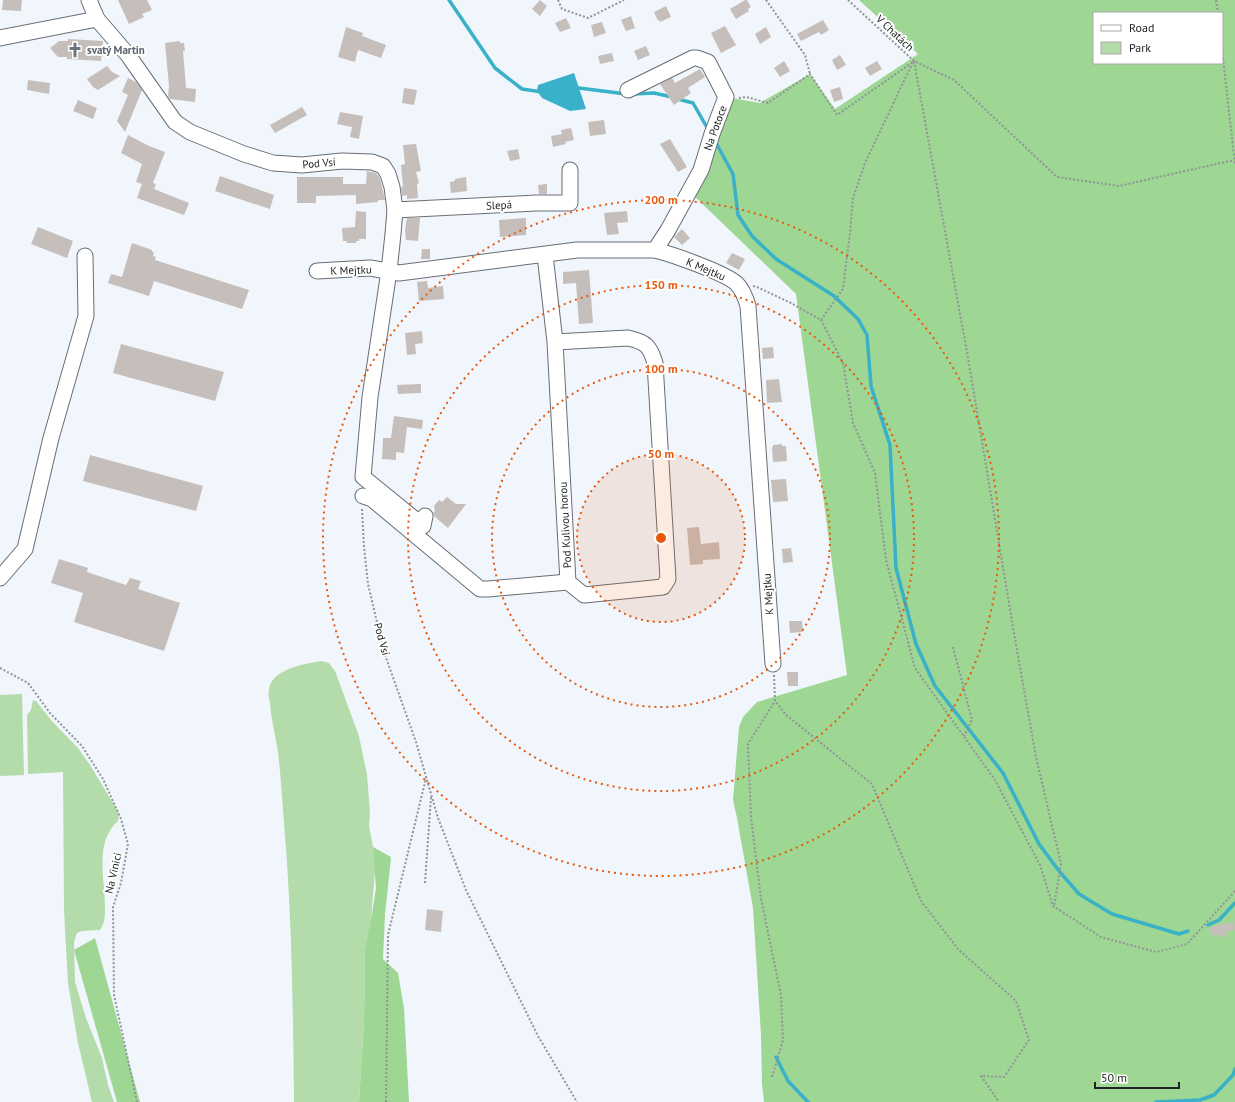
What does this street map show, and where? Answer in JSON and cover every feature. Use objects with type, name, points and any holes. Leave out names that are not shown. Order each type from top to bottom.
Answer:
[{"type":"street","points":[[0,38],[98,19],[90,0]]},
{"type":"street","name":"Pod Vsí","points":[[98,19],[128,55],[175,122],[190,132],[244,154],[273,163],[302,165],[342,161],[372,162],[383,166],[388,174],[392,187],[395,210],[389,271],[370,397],[363,478],[423,526],[425,516]]},
{"type":"street","name":"Na Potoce","points":[[628,90],[693,58],[698,58],[708,62],[725,94],[726,101],[712,134],[701,170],[668,230],[655,250]]},
{"type":"street","name":"Slepá","points":[[395,210],[536,203],[570,203],[570,170]]},
{"type":"street","name":"K Mejtku","points":[[317,271],[370,268],[399,273],[577,250],[655,250],[667,253],[728,277],[737,284],[744,293],[748,306],[773,664]]},
{"type":"street","name":"Pod Kulivou horou","points":[[544,255],[555,342],[568,582],[584,594],[663,587],[668,580],[654,363],[652,355],[647,345],[640,340],[628,338],[555,342]]},
{"type":"street","points":[[0,578],[25,548],[51,438],[86,316],[85,256]]},
{"type":"street","points":[[363,496],[372,499],[480,589],[488,590],[568,582]]},
{"type":"path","points":[[558,0],[562,9],[588,18],[624,0]]},
{"type":"path","points":[[766,0],[805,55],[810,74],[837,115],[914,61]]},
{"type":"path","name":"V Chatách","points":[[848,0],[914,61],[954,80],[1057,177],[1119,186],[1234,160]]},
{"type":"path","points":[[1216,0],[1218,12]]},
{"type":"path","points":[[1223,59],[1235,164]]},
{"type":"path","points":[[820,320],[843,289],[853,198],[865,163],[914,61]]},
{"type":"path","points":[[914,61],[967,352],[1035,750],[1061,864],[1054,906]]},
{"type":"path","points":[[726,101],[746,97],[768,103],[810,74]]},
{"type":"path","points":[[737,284],[757,287],[791,303],[820,320],[843,363],[853,423],[875,473],[886,560],[915,668],[998,786],[1040,865],[1054,906],[1101,937],[1156,952],[1187,944],[1235,891]]},
{"type":"path","name":"Pod Vsí","points":[[363,496],[362,512],[364,547],[372,598],[384,652],[416,742],[438,818],[466,890],[538,1036],[577,1102]]},
{"type":"path","points":[[953,647],[972,720],[964,736]]},
{"type":"path","points":[[772,1077],[783,1040],[781,995],[761,899],[751,817],[748,744],[775,702],[773,664]]},
{"type":"path","name":"Na Vinici","points":[[0,668],[28,683],[50,713],[82,746],[103,779],[121,819],[128,844],[121,883],[113,907],[114,995],[137,1102]]},
{"type":"path","points":[[775,702],[786,715],[872,784],[921,901],[958,949],[1016,1001],[1029,1040],[1004,1077],[981,1076],[999,1102]]},
{"type":"path","points":[[386,1102],[388,935],[426,777]]},
{"type":"path","points":[[425,883],[431,796]]},
{"type":"green space","points":[[859,0],[1235,0],[1235,1102],[764,1102],[753,908],[733,800],[739,727],[743,717],[757,702],[847,675],[796,294],[691,193],[726,97],[760,103],[810,74],[835,109],[918,54]]},
{"type":"green space","points":[[321,661],[329,663],[335,671],[359,736],[367,775],[370,813],[369,826],[375,871],[371,920],[365,948],[364,1023],[359,1102],[294,1102],[292,962],[287,858],[279,762],[271,715],[269,690],[271,683],[282,672],[298,666]]},
{"type":"green space","points":[[22,694],[24,775],[0,776],[0,695]]},
{"type":"green space","points":[[33,700],[36,701],[51,720],[78,748],[119,813],[118,821],[106,839],[103,850],[102,861],[105,910],[103,925],[100,930],[82,931],[77,933],[74,942],[75,982],[86,1018],[102,1058],[108,1085],[114,1102],[92,1102],[78,1043],[68,983],[64,910],[63,772],[28,774],[27,715],[31,710]]},
{"type":"green space","points":[[373,847],[391,857],[385,915],[383,959],[398,973],[404,1008],[409,1102],[359,1102],[364,1023],[365,948],[376,888]]},
{"type":"green space","points":[[95,938],[140,1102],[117,1102],[74,950]]},
{"type":"water","points":[[574,73],[586,109],[570,111],[542,98],[537,91],[538,85]]},
{"type":"building","points":[[3,0],[22,0],[21,11],[2,10]]},
{"type":"building","points":[[118,0],[147,0],[152,10],[142,14],[144,17],[129,24]]},
{"type":"building","points":[[540,0],[547,6],[540,16],[532,9]]},
{"type":"building","points":[[747,0],[751,7],[748,9],[749,11],[736,19],[730,9]]},
{"type":"building","points":[[666,6],[671,17],[660,22],[659,20],[658,21],[654,12]]},
{"type":"building","points":[[631,16],[635,28],[626,31],[621,20]]},
{"type":"building","points":[[566,18],[571,28],[560,32],[555,23]]},
{"type":"building","points":[[823,20],[829,30],[821,35],[819,32],[801,41],[797,34]]},
{"type":"building","points":[[602,22],[606,33],[594,37],[591,25]]},
{"type":"building","points":[[725,26],[736,45],[721,53],[711,33]]},
{"type":"building","points":[[346,27],[363,33],[362,36],[386,45],[381,58],[358,50],[355,62],[338,57]]},
{"type":"building","points":[[766,27],[771,37],[760,44],[755,34]]},
{"type":"building","name":"svatý Martin","points":[[68,39],[103,41],[101,61],[58,57],[50,48],[59,41],[68,41]]},
{"type":"building","points":[[180,41],[180,43],[184,43],[185,51],[183,51],[186,88],[196,89],[195,102],[170,99],[168,96],[169,86],[165,43]]},
{"type":"building","points":[[646,46],[650,55],[638,60],[634,51]]},
{"type":"building","points":[[612,53],[614,61],[600,64],[598,56]]},
{"type":"building","points":[[840,55],[846,65],[837,70],[832,60]]},
{"type":"building","points":[[784,61],[790,71],[780,77],[774,68]]},
{"type":"building","points":[[877,61],[882,69],[870,76],[865,68]]},
{"type":"building","points":[[107,66],[112,72],[120,76],[98,90],[93,87],[87,79]]},
{"type":"building","points":[[700,69],[705,77],[688,88],[691,93],[674,105],[660,84],[672,78],[675,83]]},
{"type":"building","points":[[128,78],[136,82],[142,90],[125,132],[117,121],[128,95],[122,92]]},
{"type":"building","points":[[28,80],[50,83],[49,94],[27,90]]},
{"type":"building","points":[[840,87],[843,99],[834,102],[830,90]]},
{"type":"building","points":[[404,88],[417,90],[414,105],[402,103]]},
{"type":"building","points":[[78,100],[97,108],[93,119],[73,111]]},
{"type":"building","points":[[302,107],[307,115],[275,133],[270,125]]},
{"type":"building","points":[[340,112],[363,116],[359,139],[350,137],[352,127],[337,124]]},
{"type":"building","points":[[604,120],[606,134],[590,136],[588,122]]},
{"type":"building","points":[[571,128],[574,140],[565,142],[566,144],[553,147],[551,136],[562,134],[561,130]]},
{"type":"building","points":[[128,135],[149,146],[165,152],[153,183],[156,184],[154,189],[189,203],[184,215],[137,198],[142,184],[136,182],[142,164],[121,153]]},
{"type":"building","points":[[670,139],[687,167],[678,172],[660,144]]},
{"type":"building","points":[[416,144],[421,171],[416,172],[419,183],[417,184],[418,198],[407,199],[407,195],[402,196],[401,187],[403,187],[401,165],[405,164],[403,145]]},
{"type":"building","points":[[518,149],[520,159],[510,161],[507,151]]},
{"type":"building","points":[[367,171],[376,173],[380,178],[385,200],[356,204],[356,195],[316,196],[316,203],[297,203],[297,177],[343,177],[343,184],[366,184]]},
{"type":"building","points":[[220,176],[274,195],[270,209],[215,191]]},
{"type":"building","points":[[466,177],[467,191],[451,193],[450,182],[455,181],[455,179]]},
{"type":"building","points":[[547,184],[547,194],[539,194],[538,185]]},
{"type":"building","points":[[356,211],[366,212],[366,239],[359,239],[356,243],[347,243],[346,241],[343,241],[342,228],[355,227]]},
{"type":"building","points":[[627,211],[628,222],[617,223],[619,234],[607,235],[604,213]]},
{"type":"building","points":[[407,218],[420,218],[418,241],[406,240],[405,230]]},
{"type":"building","points":[[526,218],[526,235],[500,237],[499,220]]},
{"type":"building","points":[[38,227],[73,241],[67,258],[31,244]]},
{"type":"building","points":[[682,229],[690,238],[682,245],[674,237]]},
{"type":"building","points":[[132,243],[152,250],[152,252],[154,252],[153,256],[156,257],[155,260],[249,290],[242,309],[154,281],[149,296],[108,283],[111,274],[122,277]]},
{"type":"building","points":[[422,249],[430,249],[430,259],[421,259]]},
{"type":"building","points":[[732,253],[745,259],[739,270],[726,263]]},
{"type":"building","points":[[589,270],[593,323],[579,324],[576,283],[563,284],[563,272]]},
{"type":"building","points":[[427,281],[428,288],[443,286],[444,299],[419,301],[417,282]]},
{"type":"building","points":[[422,331],[423,343],[415,344],[416,354],[407,355],[405,333]]},
{"type":"building","points":[[121,344],[224,372],[215,401],[113,373]]},
{"type":"building","points":[[773,347],[774,358],[763,359],[762,348]]},
{"type":"building","points":[[779,379],[782,402],[767,403],[766,380]]},
{"type":"building","points":[[421,384],[421,393],[398,394],[397,385]]},
{"type":"building","points":[[394,416],[423,420],[422,429],[407,427],[404,453],[396,452],[396,460],[382,459],[383,438],[391,438]]},
{"type":"building","points":[[782,444],[782,446],[786,446],[787,461],[773,462],[773,445]]},
{"type":"building","points":[[90,455],[203,486],[196,511],[83,481]]},
{"type":"building","points":[[786,479],[788,501],[773,502],[771,480]]},
{"type":"building","points":[[447,497],[456,504],[466,504],[448,528],[434,516],[433,513],[435,511],[434,506],[439,500],[442,502]]},
{"type":"building","points":[[699,527],[701,544],[719,542],[720,559],[703,560],[703,564],[690,565],[687,528]]},
{"type":"building","points":[[791,548],[793,562],[783,563],[782,549]]},
{"type":"building","points":[[59,559],[88,568],[87,572],[126,585],[130,578],[141,581],[138,589],[180,603],[164,651],[74,622],[83,593],[51,583]]},
{"type":"building","points":[[789,621],[802,621],[803,632],[790,633]]},
{"type":"building","points":[[787,672],[798,672],[798,686],[788,686]]},
{"type":"building","points":[[427,909],[443,911],[441,932],[425,930]]},
{"type":"building","points":[[1234,922],[1235,930],[1226,932],[1227,935],[1219,938],[1218,934],[1211,936],[1209,927]]},
{"type":"waterway","points":[[449,0],[495,68],[522,89],[542,92]]},
{"type":"waterway","points":[[575,89],[579,88],[626,94]]},
{"type":"waterway","points":[[633,94],[654,93],[672,97]]},
{"type":"waterway","points":[[678,99],[693,103],[709,131]]},
{"type":"waterway","points":[[715,141],[733,174],[738,215],[752,236],[776,259],[834,296],[858,319],[867,335],[871,386],[890,445],[896,568],[916,644],[935,686],[1003,773],[1039,844],[1059,871],[1079,894],[1112,914],[1179,934],[1188,931]]},
{"type":"waterway","points":[[1208,925],[1219,920],[1235,903]]},
{"type":"waterway","points":[[776,1057],[788,1081],[808,1102]]},
{"type":"waterway","points":[[1156,1102],[1200,1100],[1214,1095],[1233,1075],[1235,1069]]},
{"type":"place","name":"svatý Martin","points":[[75,50]]}]
